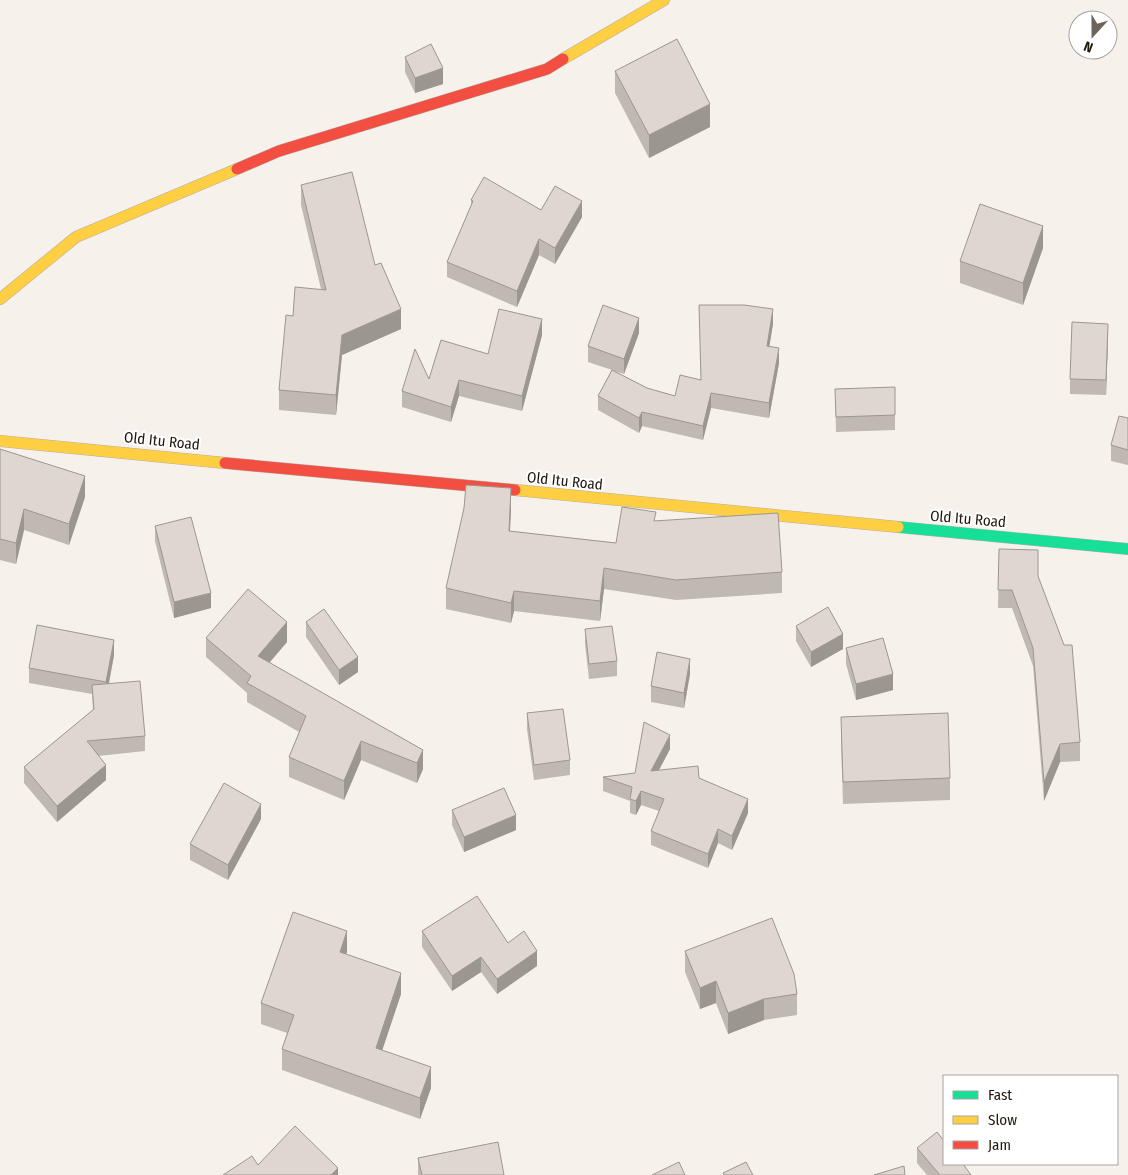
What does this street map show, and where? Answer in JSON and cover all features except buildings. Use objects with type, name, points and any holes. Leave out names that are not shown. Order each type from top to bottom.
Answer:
[{"type":"street","points":[[0,298],[76,237],[279,151],[547,69],[664,0]]},
{"type":"street","name":"Old Itu Road","points":[[0,441],[1128,549]]},
{"type":"traffic: fast","points":[[898,527],[1128,549]]},
{"type":"traffic: slow","points":[[563,59],[664,0]]},
{"type":"traffic: slow","points":[[0,299],[76,237],[237,169]]},
{"type":"traffic: slow","points":[[0,441],[225,463]]},
{"type":"traffic: slow","points":[[515,490],[898,527]]},
{"type":"traffic: jam","points":[[237,169],[279,151],[547,69],[563,59]]},
{"type":"traffic: jam","points":[[225,463],[515,490]]}]
